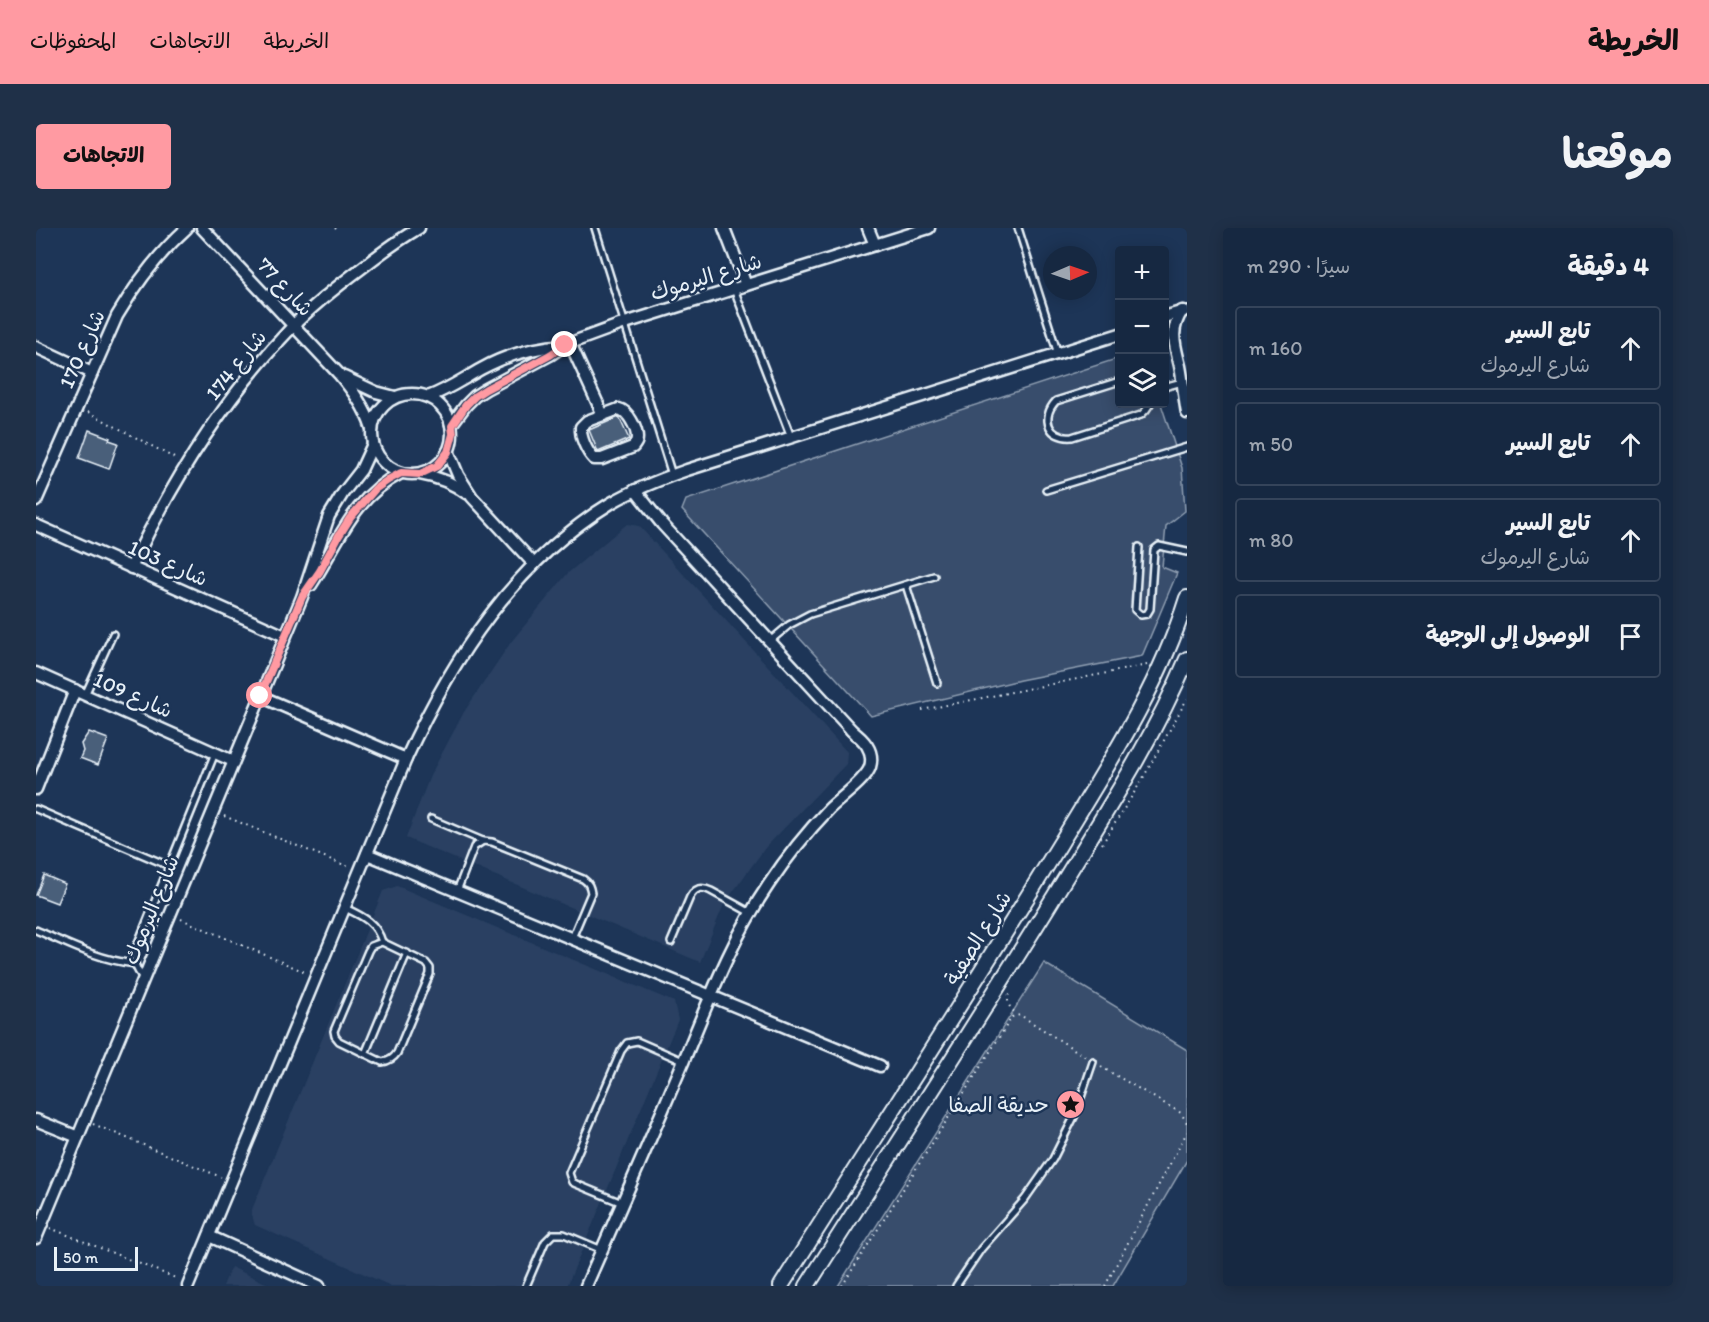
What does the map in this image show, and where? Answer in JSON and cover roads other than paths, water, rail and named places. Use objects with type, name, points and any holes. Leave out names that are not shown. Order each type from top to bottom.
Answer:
[{"type":"main road","name":"شارع الصفية","points":[[781,1286],[1029,895],[1117,751],[1142,705],[1186,607]]},
{"type":"main road","name":"شارع الصفية","points":[[807,1286],[996,990],[1118,793],[1158,723],[1187,659]]},
{"type":"street","name":"شارع 170","points":[[36,501],[117,316],[133,288],[153,262],[187,228]]},
{"type":"street","name":"شارع 77","points":[[202,228],[339,374],[359,399],[372,429]]},
{"type":"street","name":"شارع 174","points":[[131,568],[152,524],[186,464],[237,392],[294,325],[333,289],[420,228]]},
{"type":"street","points":[[724,228],[746,285]]},
{"type":"street","points":[[868,228],[875,245]]},
{"type":"street","name":"شارع اليرموك","points":[[452,426],[475,396],[568,344],[625,323],[928,228]]},
{"type":"street","points":[[1169,314],[1184,310]]},
{"type":"street","points":[[1174,346],[1174,327],[1184,310]]},
{"type":"street","points":[[189,1285],[406,759],[440,688],[461,655],[483,623],[534,564],[571,531],[612,502],[672,475],[1115,335]]},
{"type":"street","points":[[1169,342],[1184,363],[1182,382],[1187,413]]},
{"type":"street","points":[[568,344],[603,415]]},
{"type":"street","name":"شارع اليرموك","points":[[428,397],[518,352],[568,344]]},
{"type":"street","points":[[36,347],[92,373]]},
{"type":"street","name":"شارع 77","points":[[339,374],[376,392],[395,397]]},
{"type":"street","points":[[420,474],[437,466],[448,452],[453,434],[452,426],[443,408],[428,397],[405,394],[386,403],[379,410],[375,419],[372,429],[373,444],[380,459],[393,470],[401,473],[434,476],[448,481],[472,497]]},
{"type":"street","points":[[619,409],[627,412],[637,440],[633,447],[598,460],[591,457],[580,431],[583,423],[603,415],[619,409]]},
{"type":"street","name":"شارع اليرموك","points":[[36,1238],[302,597],[328,516],[361,470],[373,444]]},
{"type":"street","points":[[448,452],[458,476],[472,497],[534,564]]},
{"type":"street","name":"شارع اليرموك","points":[[302,597],[363,501],[375,489],[401,473]]},
{"type":"street","points":[[586,1286],[711,996],[751,913],[768,885],[800,842],[829,809],[867,774],[871,753],[865,741],[851,730],[662,524],[635,490]]},
{"type":"street","name":"شارع 103","points":[[36,525],[285,636]]},
{"type":"street","name":"شارع 109","points":[[36,673],[233,761]]},
{"type":"street","points":[[36,789],[80,693]]},
{"type":"street","points":[[260,696],[406,759]]},
{"type":"street","points":[[367,854],[880,1066]]},
{"type":"street","points":[[36,1120],[78,1137]]},
{"type":"street","points":[[209,1236],[319,1286]]},
{"type":"lane","points":[[595,228],[672,475]]},
{"type":"lane","points":[[1018,228],[1058,354]]},
{"type":"lane","points":[[734,289],[791,437]]},
{"type":"lane","points":[[1115,382],[1056,401],[1047,414],[1051,430],[1057,435],[1072,437],[1141,415],[1147,408]]},
{"type":"lane","points":[[1169,386],[1182,382]]},
{"type":"lane","points":[[1046,490],[1187,447]]},
{"type":"lane","points":[[1139,547],[1135,610],[1141,615],[1147,614],[1150,609],[1154,550],[1159,546],[1187,552]]},
{"type":"lane","points":[[770,641],[789,625],[810,614],[934,576]]},
{"type":"lane","points":[[906,585],[937,683]]},
{"type":"lane","points":[[80,693],[113,634]]},
{"type":"lane","points":[[144,979],[135,964],[136,948],[215,753]]},
{"type":"lane","points":[[36,809],[170,866]]},
{"type":"lane","points":[[431,819],[588,882],[591,893],[572,938]]},
{"type":"lane","points":[[457,891],[474,848],[483,841]]},
{"type":"lane","points":[[672,942],[690,897],[699,888],[705,888],[751,913]]},
{"type":"lane","points":[[345,908],[373,923],[382,942]]},
{"type":"lane","points":[[36,930],[99,957],[135,964]]},
{"type":"lane","points":[[382,942],[408,953],[426,963],[430,968],[429,980],[394,1058],[382,1062],[339,1041],[334,1031],[368,951],[376,943],[382,942]]},
{"type":"lane","points":[[365,1054],[408,953]]},
{"type":"lane","points":[[622,1203],[572,1182],[569,1173],[616,1061],[623,1046],[637,1041],[683,1061]]},
{"type":"lane","points":[[956,1286],[981,1249],[1025,1198],[1053,1159],[1075,1115],[1093,1062]]},
{"type":"lane","points":[[526,1286],[545,1242],[553,1234],[564,1234],[602,1250]]},
{"type":"place","name":"حديقة الصفا","points":[[1070,1105]]}]
